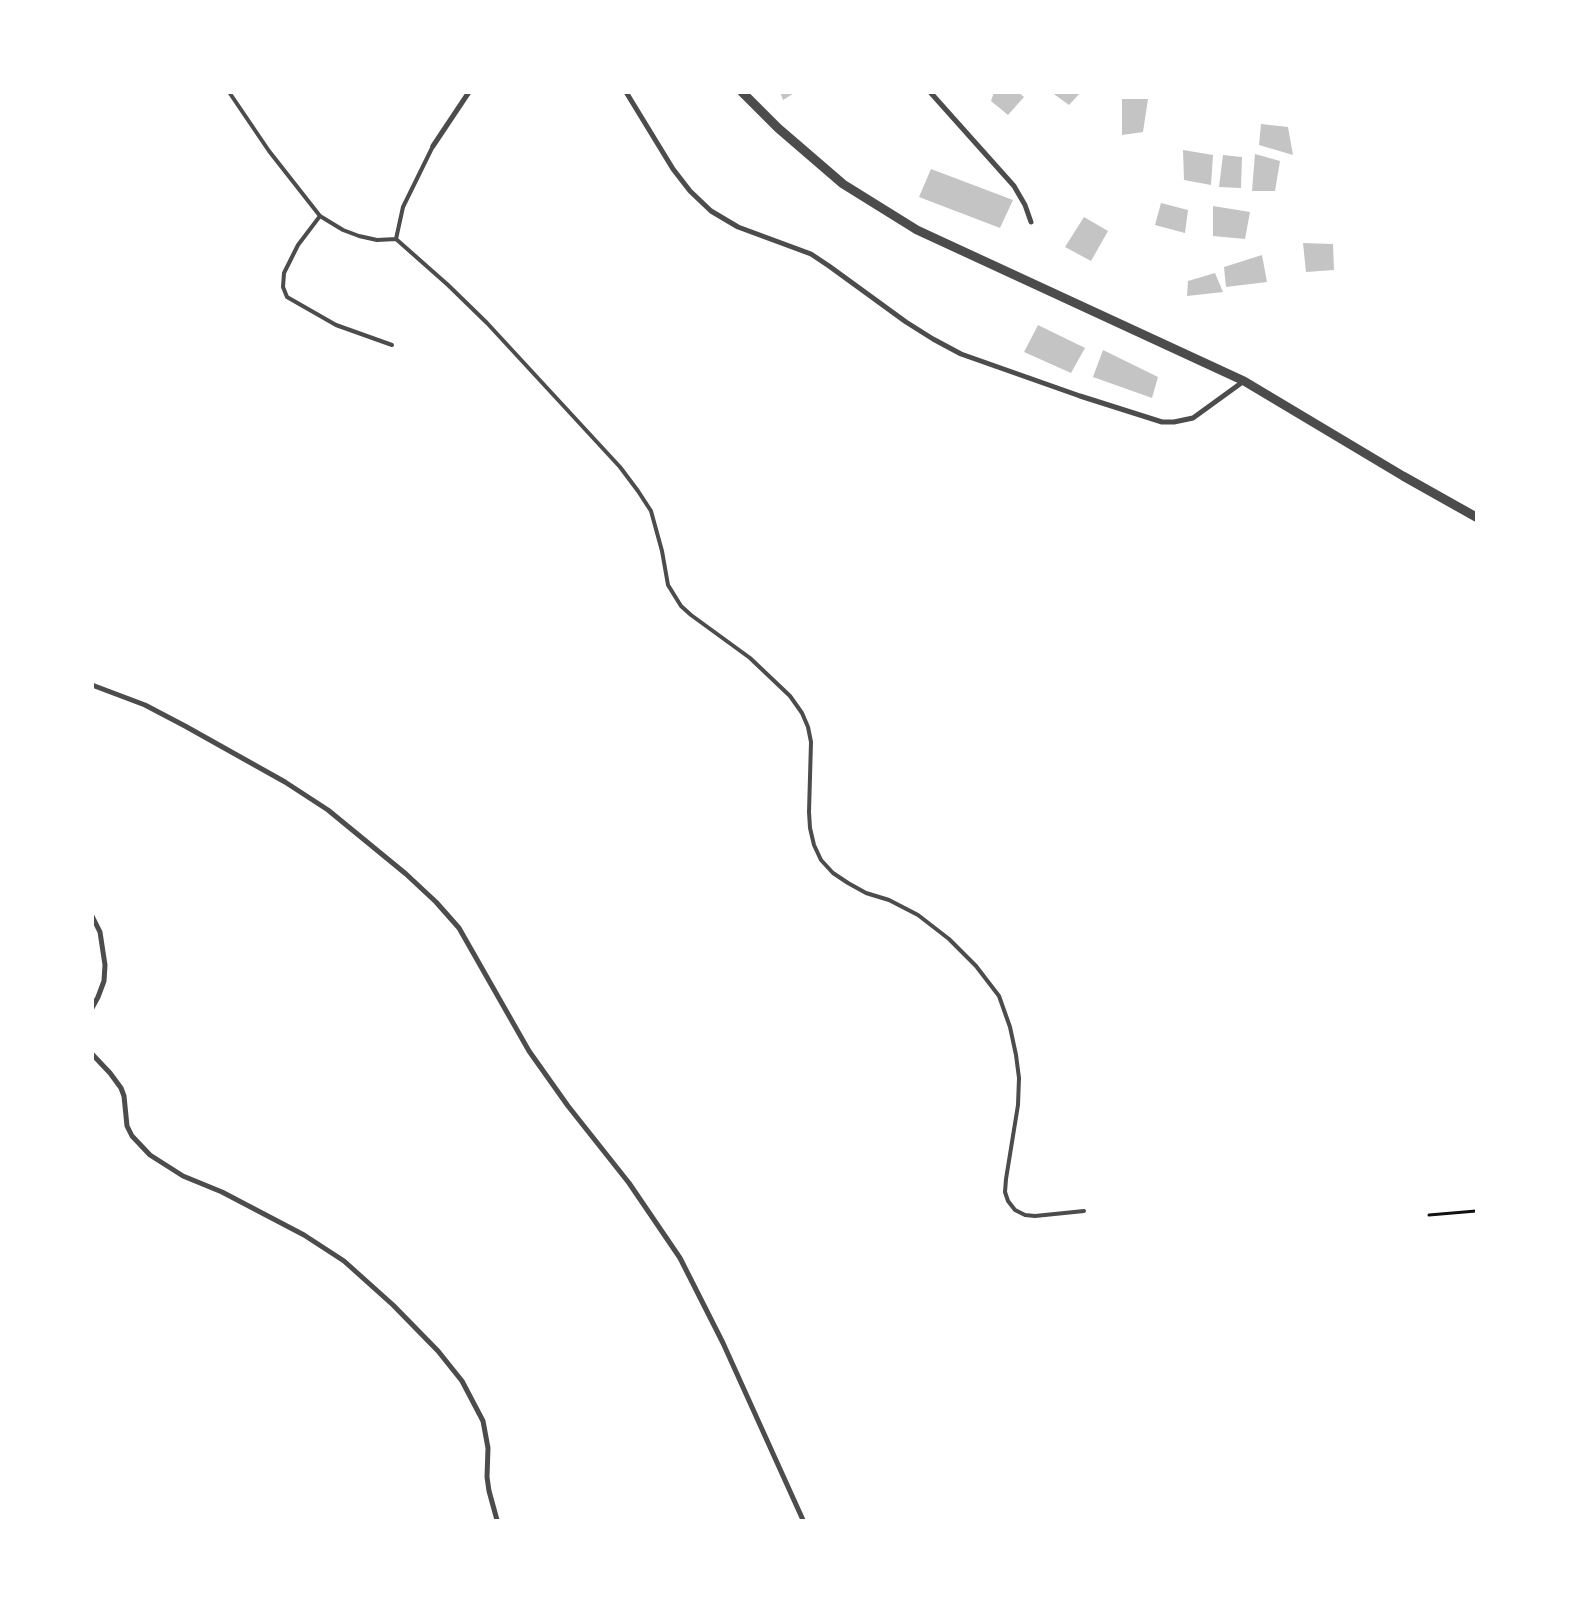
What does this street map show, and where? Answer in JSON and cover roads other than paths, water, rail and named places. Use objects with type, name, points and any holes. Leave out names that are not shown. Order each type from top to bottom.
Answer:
[{"type":"street","points":[[433,146],[469,92]]},
{"type":"street","points":[[626,92],[673,169],[690,191],[711,211],[738,227],[811,254],[906,322],[961,354],[1080,396],[1162,422],[1174,422],[1193,418],[1244,381]]},
{"type":"street","points":[[742,92],[778,128],[843,184],[917,230],[1244,381],[1403,476],[1476,517]]},
{"type":"street","points":[[930,92],[1014,186],[1025,205],[1031,222]]},
{"type":"street","points":[[92,685],[145,705],[185,726],[285,782],[328,810],[406,874],[436,902],[459,928],[529,1051],[568,1106],[629,1183],[680,1258],[731,1362],[803,1520]]},
{"type":"street","points":[[92,916],[100,932],[105,965],[104,981],[92,1008]]},
{"type":"street","points":[[92,1054],[121,1088],[124,1096],[127,1126],[132,1136],[150,1155],[183,1176],[222,1192],[304,1236],[344,1261],[393,1305],[438,1351],[462,1381],[483,1421],[488,1448],[487,1477],[497,1520]]},
{"type":"lane","points":[[229,92],[269,151],[320,216],[343,230],[359,236],[377,240],[396,240],[448,285],[480,317],[620,467],[650,511],[662,551],[668,585],[681,606],[750,658],[790,696],[802,712],[811,742],[810,828],[821,860],[848,884],[866,893],[889,900],[918,915],[949,939],[976,966],[999,996],[1010,1027],[1019,1078],[1018,1106],[1006,1179],[1005,1192],[1008,1201],[1016,1210],[1025,1215],[1035,1216],[1084,1211]]},
{"type":"lane","points":[[396,240],[404,207],[433,146]]},
{"type":"lane","points":[[320,216],[298,245],[284,273],[283,287],[287,297],[336,325],[392,345]]}]
